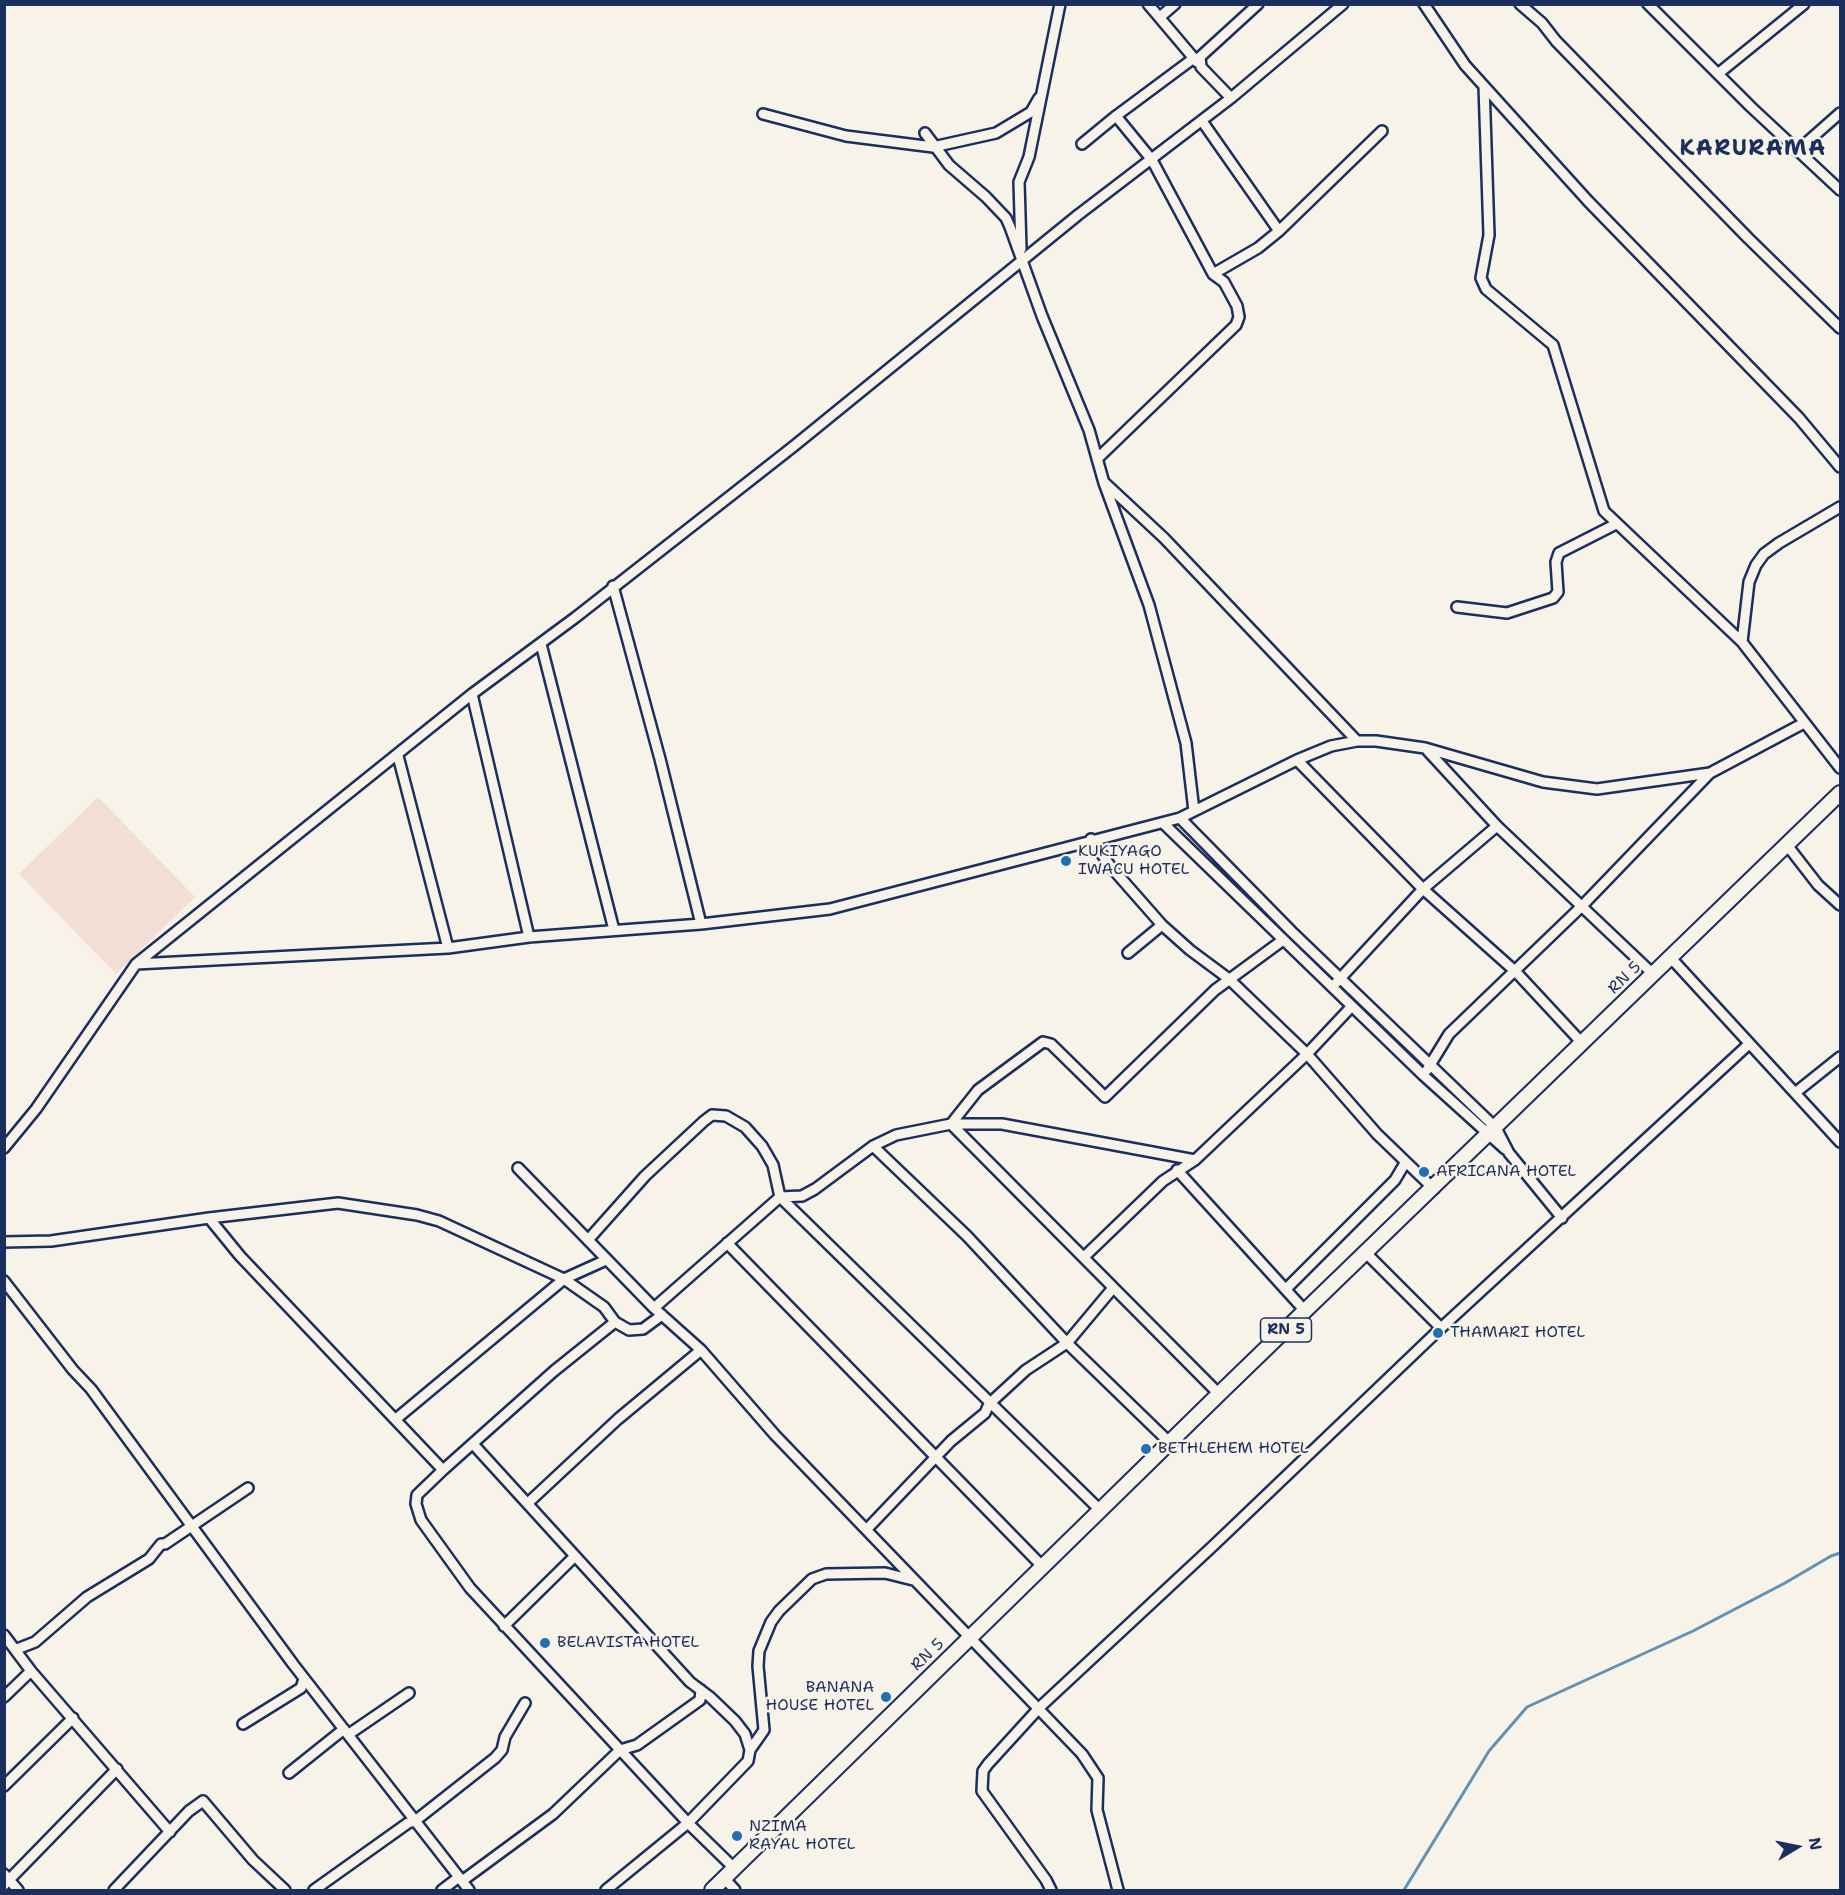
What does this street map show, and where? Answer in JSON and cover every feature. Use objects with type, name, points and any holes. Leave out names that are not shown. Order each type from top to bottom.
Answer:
[{"type":"main road","name":"RN 5","points":[[712,1890],[1042,1566],[1671,958],[1707,919],[1840,793]]},
{"type":"street","points":[[1022,259],[1019,182],[1029,157],[1039,98],[1060,4]]},
{"type":"street","points":[[1148,4],[1201,67],[1232,98]]},
{"type":"street","points":[[1160,17],[1175,4]]},
{"type":"street","points":[[1201,67],[1200,57],[1203,52],[1258,4]]},
{"type":"street","points":[[4,1148],[36,1110],[136,964],[398,756],[472,694],[541,644],[613,585],[794,446],[1022,259],[1232,98],[1332,7],[1343,4]]},
{"type":"street","points":[[1424,4],[1465,65],[1588,201],[1799,418],[1840,466]]},
{"type":"street","points":[[1520,4],[1542,23],[1630,118],[1840,328]]},
{"type":"street","points":[[1648,4],[1797,151],[1840,190]]},
{"type":"street","points":[[1719,73],[1804,4]]},
{"type":"street","points":[[1082,144],[1194,58]]},
{"type":"street","points":[[1484,86],[1489,235],[1481,278],[1486,289],[1553,345],[1596,493],[1604,511],[1742,642],[1840,768]]},
{"type":"street","points":[[763,114],[846,136],[933,147],[996,133],[1030,112],[1039,98]]},
{"type":"street","points":[[1797,151],[1840,113]]},
{"type":"street","points":[[1097,459],[1236,325],[1239,317],[1237,306],[1224,282],[1213,274],[1152,160],[1116,116]]},
{"type":"street","points":[[1202,121],[1280,231]]},
{"type":"street","points":[[1213,274],[1258,248],[1280,231],[1383,131]]},
{"type":"street","points":[[925,133],[933,147],[1006,218],[1089,430],[1104,483],[1149,605],[1186,743],[1194,811]]},
{"type":"street","points":[[1104,483],[1164,538],[1356,741]]},
{"type":"street","points":[[1742,642],[1749,582],[1756,565],[1764,554],[1779,543],[1840,507]]},
{"type":"street","points":[[1456,607],[1507,613],[1553,598],[1558,588],[1556,562],[1559,553],[1616,524]]},
{"type":"street","points":[[613,585],[660,759],[700,924]]},
{"type":"street","points":[[541,644],[614,930]]},
{"type":"street","points":[[472,694],[528,937]]},
{"type":"street","points":[[1423,1075],[1431,1066],[1449,1034],[1516,972],[1710,774],[1804,723]]},
{"type":"street","points":[[136,964],[448,948],[528,937],[700,924],[830,909],[1091,839],[1180,818],[1297,760],[1331,746],[1356,741],[1376,741],[1425,748],[1543,782],[1597,789],[1710,774]]},
{"type":"street","points":[[1425,748],[1497,826],[1653,974]]},
{"type":"street","points":[[398,756],[448,948]]},
{"type":"street","points":[[1297,760],[1423,889],[1516,972],[1582,1043]]},
{"type":"street","points":[[1180,818],[1339,978],[1431,1066],[1492,1132],[1562,1218]]},
{"type":"street","points":[[1163,823],[1423,1075],[1492,1132]]},
{"type":"street","points":[[1333,987],[1423,889],[1497,826]]},
{"type":"street","points":[[1091,839],[1111,867],[1162,925],[1190,951],[1229,979],[1307,1054],[1405,1163],[1434,1189]]},
{"type":"street","points":[[1787,845],[1818,885],[1840,904]]},
{"type":"street","points":[[1128,953],[1162,925]]},
{"type":"street","points":[[951,1124],[978,1090],[1043,1042],[1051,1044],[1105,1097],[1229,979],[1283,940]]},
{"type":"street","points":[[1671,958],[1840,1142]]},
{"type":"street","points":[[1084,1257],[1177,1170],[1195,1160],[1307,1054],[1352,1006]]},
{"type":"street","points":[[1051,1890],[1046,1880],[988,1803],[982,1791],[981,1781],[988,1764],[1040,1707],[1441,1328],[1749,1044]]},
{"type":"street","points":[[1795,1094],[1840,1057]]},
{"type":"street","points":[[588,1240],[645,1176],[712,1115],[726,1116],[745,1126],[762,1146],[773,1165],[780,1197],[989,1404],[1100,1510]]},
{"type":"street","points":[[951,1124],[1219,1394]]},
{"type":"street","points":[[654,1308],[780,1197],[802,1196],[873,1146],[896,1134],[951,1124],[1002,1124],[1195,1160]]},
{"type":"street","points":[[873,1146],[967,1236],[1067,1343],[1170,1443]]},
{"type":"street","points":[[1286,1289],[1395,1180],[1405,1163]]},
{"type":"street","points":[[518,1168],[654,1308],[701,1350],[775,1435],[868,1528],[914,1580],[1040,1707],[1082,1754],[1098,1778],[1097,1810],[1118,1890]]},
{"type":"street","points":[[1177,1170],[1306,1312]]},
{"type":"street","points":[[4,1242],[51,1241],[210,1218],[338,1203],[417,1215],[439,1221],[564,1279],[604,1307],[615,1322],[629,1330],[643,1329],[662,1315]]},
{"type":"street","points":[[210,1218],[240,1256],[443,1470]]},
{"type":"street","points":[[727,1243],[1042,1566]]},
{"type":"street","points":[[1365,1253],[1441,1328]]},
{"type":"street","points":[[396,1419],[564,1279],[606,1260]]},
{"type":"street","points":[[4,1281],[73,1370],[91,1389],[304,1679],[469,1890]]},
{"type":"street","points":[[868,1528],[937,1456],[980,1417],[989,1404],[1026,1370],[1067,1343],[1113,1288]]},
{"type":"street","points":[[615,1322],[443,1470],[417,1495],[416,1504],[421,1520],[470,1588],[688,1823],[729,1873],[735,1890]]},
{"type":"street","points":[[529,1502],[618,1419],[701,1350]]},
{"type":"street","points":[[473,1444],[529,1502],[574,1557],[701,1695],[712,1699],[744,1734],[750,1750]]},
{"type":"street","points":[[17,1649],[35,1642],[87,1597],[149,1559],[161,1544],[165,1544],[248,1488]]},
{"type":"street","points":[[504,1626],[574,1557]]},
{"type":"street","points":[[606,1890],[688,1823],[743,1768],[750,1750],[764,1730],[765,1719],[758,1665],[759,1651],[771,1622],[779,1611],[812,1579],[826,1574],[885,1574],[914,1580]]},
{"type":"street","points":[[4,1635],[17,1649],[31,1671],[170,1832]]},
{"type":"street","points":[[4,1697],[31,1671]]},
{"type":"street","points":[[243,1724],[301,1688],[304,1679]]},
{"type":"street","points":[[289,1773],[346,1731],[409,1693]]},
{"type":"street","points":[[442,1890],[562,1807],[621,1750],[637,1745],[701,1695]]},
{"type":"street","points":[[314,1890],[408,1823],[415,1821],[502,1750],[505,1737],[525,1703]]},
{"type":"street","points":[[4,1786],[73,1718]]},
{"type":"street","points":[[637,1745],[637,1768]]},
{"type":"street","points":[[18,1890],[6,1880],[117,1769]]},
{"type":"street","points":[[114,1890],[189,1811],[205,1801],[253,1860],[285,1890]]},
{"type":"shaded area","points":[[98,797],[195,897],[116,974],[19,874]]},
{"type":"waterway","points":[[1404,1890],[1489,1751],[1527,1707],[1693,1631],[1840,1553]]},
{"type":"place","name":"KUKIYAGO IWACU HOTEL","points":[[1066,861]]},
{"type":"place","name":"AFRICANA HOTEL","points":[[1424,1172]]},
{"type":"place","name":"THAMARI HOTEL","points":[[1438,1333]]},
{"type":"place","name":"BETHLEHEM HOTEL","points":[[1146,1449]]},
{"type":"place","name":"BELAVISTA HOTEL","points":[[545,1643]]},
{"type":"place","name":"BANANA HOUSE HOTEL","points":[[886,1697]]},
{"type":"place","name":"NZIMA RAYAL HOTEL","points":[[737,1836]]},
{"type":"district","name":"KARURAMA","points":[[1753,149]]}]
